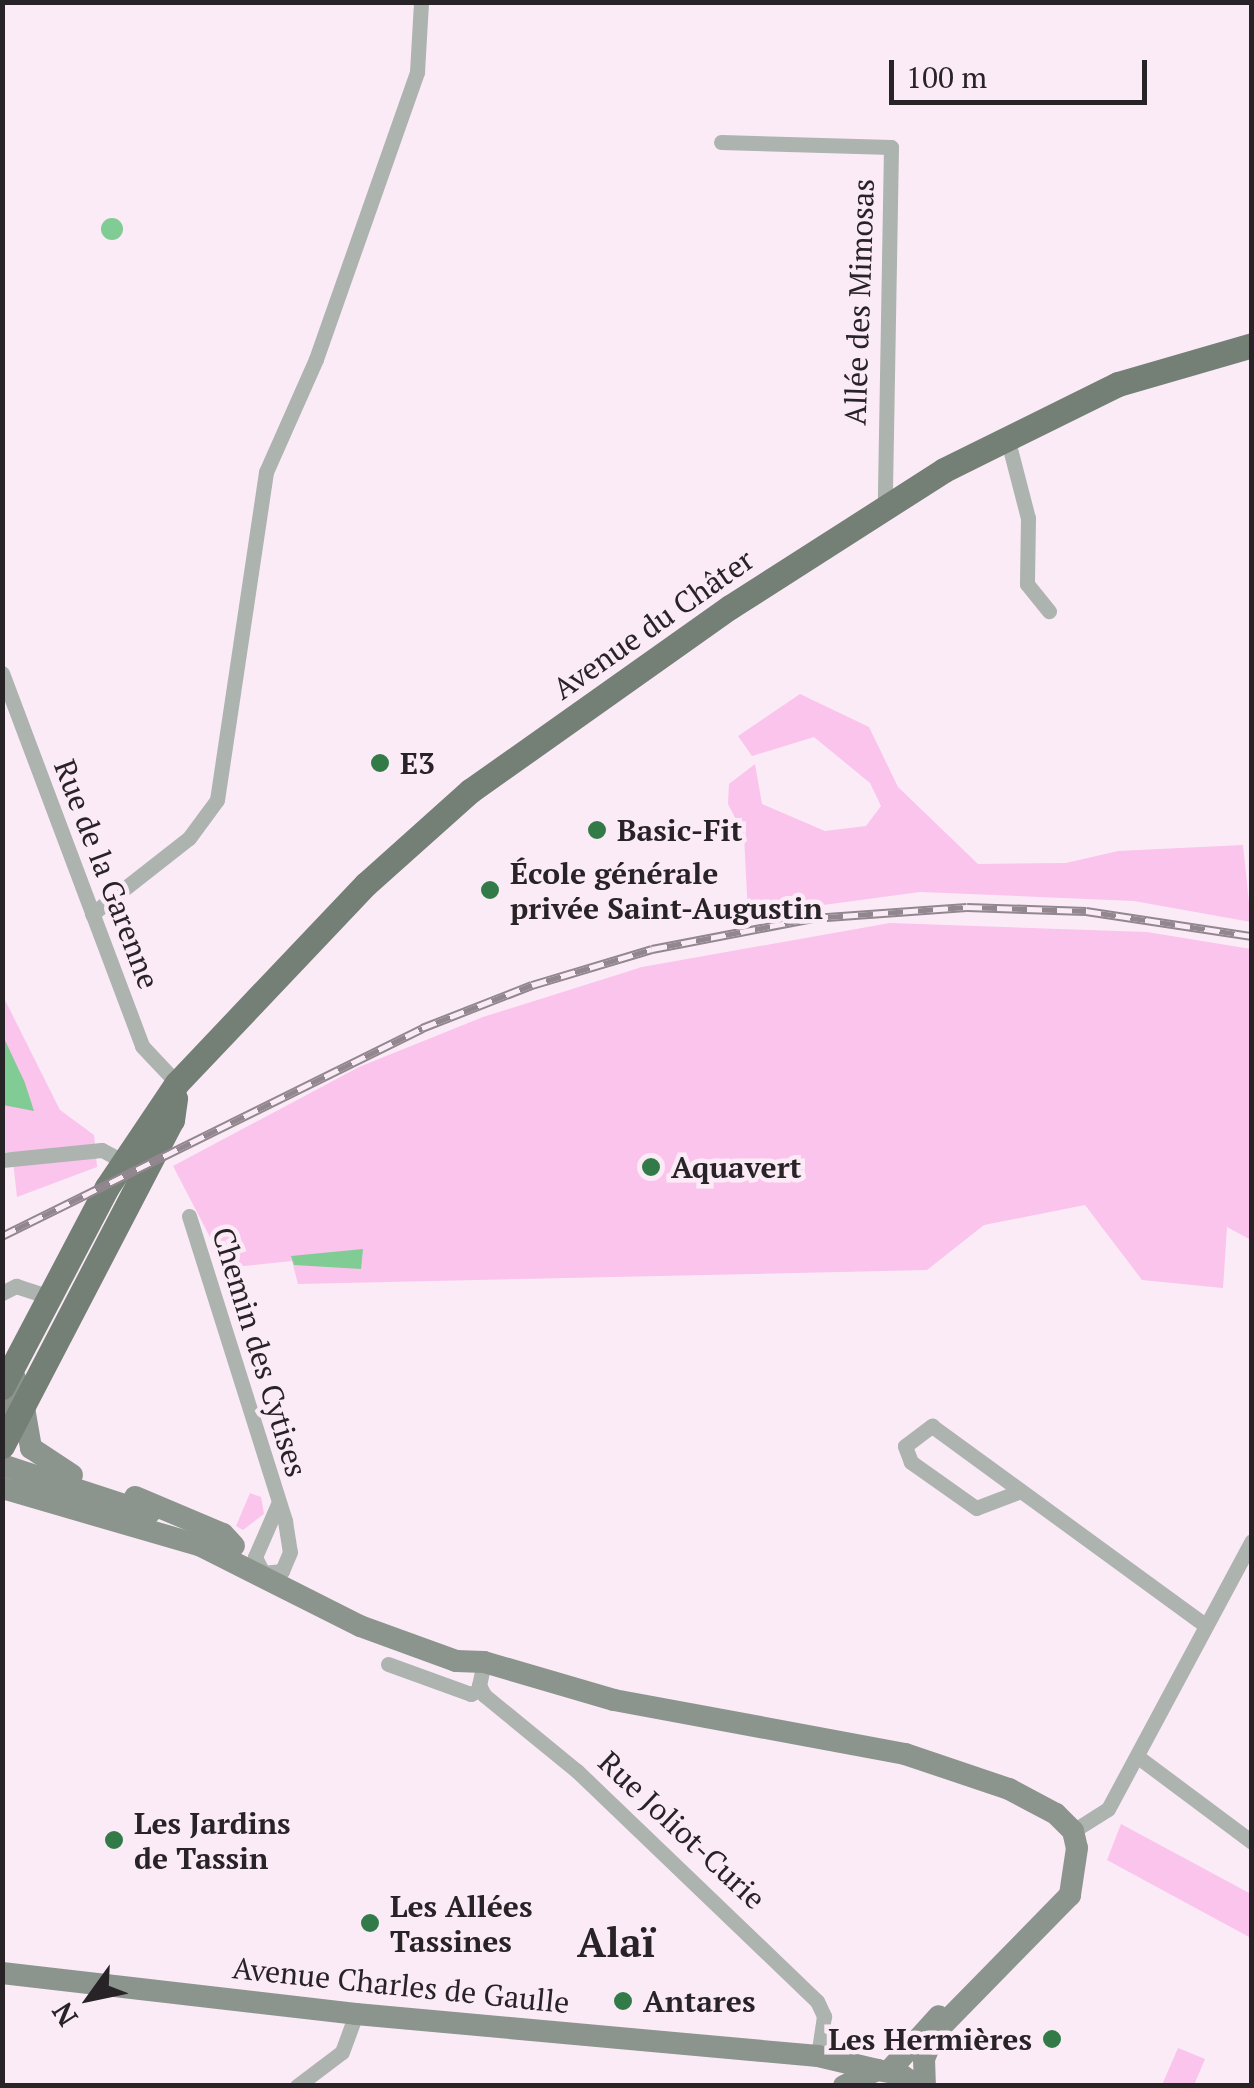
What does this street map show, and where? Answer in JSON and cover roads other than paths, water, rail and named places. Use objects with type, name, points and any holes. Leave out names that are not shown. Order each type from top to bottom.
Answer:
[{"type":"main road","name":"Avenue du Châter","points":[[11,1392],[52,1298],[123,1161],[177,1083],[366,884],[470,791],[730,607],[885,508],[1007,437],[1118,384],[1252,345]]},
{"type":"main road","points":[[2,1446],[11,1392],[172,1120],[177,1083]]},
{"type":"main road","points":[[11,1392],[24,1434],[47,1463],[179,1513],[223,1534],[258,1562]]},
{"type":"main road","points":[[2,1465],[258,1562],[382,1622],[461,1647],[484,1662],[614,1700],[905,1754],[1009,1789],[1056,1814],[1073,1831],[1077,1875],[1070,1895],[962,2000],[935,2033],[924,2059],[924,2086]]},
{"type":"main road","points":[[2,1488],[258,1562]]},
{"type":"main road","name":"Avenue Charles de Gaulle","points":[[2,1973],[356,2014],[794,2057],[818,2056],[883,2070],[917,2086]]},
{"type":"main road","points":[[844,2086],[883,2070],[931,2021],[962,2000]]},
{"type":"main road","name":"Avenue Charles de Gaulle","points":[[794,2057],[820,2066],[836,2086]]},
{"type":"street","points":[[92,914],[189,838],[217,800],[266,472],[316,359],[417,72],[421,2]]},
{"type":"street","name":"Allée des Mimosas","points":[[722,142],[892,147],[885,508]]},
{"type":"street","points":[[1007,437],[1028,518],[1026,584],[1049,611]]},
{"type":"street","name":"Rue de la Garenne","points":[[2,673],[142,1046],[177,1083]]},
{"type":"street","points":[[2,1160],[102,1150],[123,1161]]},
{"type":"street","name":"Chemin des Cytises","points":[[189,1216],[290,1552],[258,1562]]},
{"type":"street","points":[[2,1294],[16,1286],[52,1298]]},
{"type":"street","points":[[1021,1492],[976,1508],[910,1462],[905,1446],[932,1426],[1206,1625]]},
{"type":"street","name":"Chemin des Cytises","points":[[258,1562],[278,1504]]},
{"type":"street","points":[[1073,1831],[1108,1809],[1250,1547]]},
{"type":"street","points":[[388,1664],[472,1694],[480,1689],[484,1662]]},
{"type":"street","name":"Rue Joliot-Curie","points":[[480,1689],[577,1771],[806,1989],[824,2016],[818,2056]]},
{"type":"street","points":[[1138,1757],[1252,1842]]},
{"type":"street","points":[[297,2086],[342,2052],[356,2014]]},
{"type":"railway","points":[[2,1236],[422,1028],[532,985],[652,949],[813,918],[967,907],[1086,911],[1252,936]]},
{"type":"place","name":"E3","points":[[380,763]]},
{"type":"place","name":"Basic-Fit","points":[[597,830]]},
{"type":"place","name":"École générale privée Saint-Augustin","points":[[490,890]]},
{"type":"place","name":"Aquavert","points":[[651,1167]]},
{"type":"place","name":"Les Jardins de Tassin","points":[[114,1840]]},
{"type":"place","name":"Les Allées Tassines","points":[[370,1923]]},
{"type":"place","name":"Antares","points":[[623,2001]]},
{"type":"place","name":"Les Hermières","points":[[1052,2039]]},
{"type":"district","name":"Alaï","points":[[616,1942]]}]
